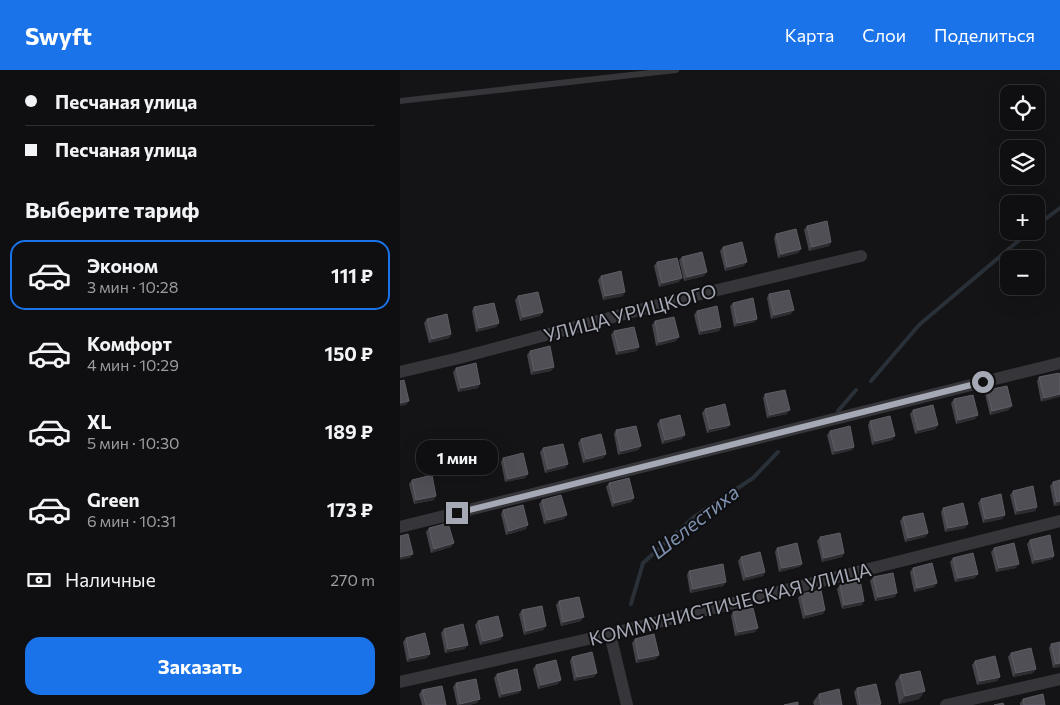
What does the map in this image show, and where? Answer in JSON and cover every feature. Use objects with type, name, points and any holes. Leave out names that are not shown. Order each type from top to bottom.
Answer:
[{"type":"street","name":"УЛИЦА УРИЦКОГО","points":[[400,372],[688,297],[861,256]]},
{"type":"street","points":[[400,527],[1060,363]]},
{"type":"street","name":"КОММУНИСТИЧЕСКАЯ УЛИЦА","points":[[400,682],[610,634],[1060,521]]},
{"type":"street","points":[[610,634],[626,705]]},
{"type":"street","points":[[946,705],[1060,679]]},
{"type":"lane","points":[[400,101],[676,70]]},
{"type":"building","points":[[827,221],[831,242],[812,247],[807,226]]},
{"type":"building","points":[[796,229],[801,249],[781,254],[776,234]]},
{"type":"building","points":[[742,242],[747,262],[727,267],[723,247]]},
{"type":"building","points":[[702,252],[707,272],[687,277],[682,257]]},
{"type":"building","points":[[677,258],[682,278],[662,283],[657,262]]},
{"type":"building","points":[[621,271],[625,292],[605,296],[601,276]]},
{"type":"building","points":[[789,290],[794,310],[774,315],[769,294]]},
{"type":"building","points":[[538,292],[543,312],[523,317],[518,296]]},
{"type":"building","points":[[753,298],[757,319],[737,323],[733,303]]},
{"type":"building","points":[[494,303],[499,323],[479,328],[474,307]]},
{"type":"building","points":[[717,306],[721,327],[701,331],[697,311]]},
{"type":"building","points":[[447,314],[451,334],[432,339],[427,319]]},
{"type":"building","points":[[674,317],[679,337],[659,342],[655,321]]},
{"type":"building","points":[[634,327],[639,347],[619,351],[614,331]]},
{"type":"building","points":[[550,346],[554,367],[534,371],[530,351]]},
{"type":"building","points":[[476,363],[480,384],[461,388],[456,368]]},
{"type":"building","points":[[1059,373],[1060,394],[1044,398],[1039,377]]},
{"type":"building","points":[[404,380],[409,401],[400,403],[400,381]]},
{"type":"building","points":[[1007,386],[1012,406],[992,411],[987,390]]},
{"type":"building","points":[[785,390],[790,410],[770,415],[765,394]]},
{"type":"building","points":[[973,395],[978,415],[958,420],[954,399]]},
{"type":"building","points":[[725,404],[730,425],[710,429],[705,409]]},
{"type":"building","points":[[933,405],[938,425],[918,430],[913,410]]},
{"type":"building","points":[[680,415],[685,435],[665,440],[660,420]]},
{"type":"building","points":[[890,416],[895,436],[875,441],[870,421]]},
{"type":"building","points":[[636,426],[641,446],[621,451],[616,430]]},
{"type":"building","points":[[850,426],[854,447],[835,451],[830,431]]},
{"type":"building","points":[[601,434],[606,454],[586,459],[581,439]]},
{"type":"building","points":[[563,444],[568,464],[548,469],[543,448]]},
{"type":"building","points":[[523,453],[528,474],[508,479],[503,458]]},
{"type":"building","points":[[432,475],[436,496],[416,500],[412,480]]},
{"type":"building","points":[[629,478],[634,498],[614,503],[609,483]]},
{"type":"building","points":[[1060,480],[1060,501],[1057,502],[1053,482]]},
{"type":"building","points":[[1033,486],[1037,507],[1017,511],[1013,491]]},
{"type":"building","points":[[1001,494],[1005,515],[985,519],[981,499]]},
{"type":"building","points":[[561,495],[567,515],[547,520],[542,500]]},
{"type":"building","points":[[963,503],[968,524],[948,528],[943,508]]},
{"type":"building","points":[[523,505],[528,525],[509,531],[503,510]]},
{"type":"building","points":[[923,513],[928,533],[908,538],[903,517]]},
{"type":"building","points":[[448,523],[454,543],[434,549],[429,528]]},
{"type":"building","points":[[840,533],[844,553],[824,558],[820,537]]},
{"type":"building","points":[[408,534],[413,554],[400,557],[400,536]]},
{"type":"building","points":[[1050,535],[1054,556],[1035,560],[1030,540]]},
{"type":"building","points":[[797,543],[802,564],[782,568],[777,548]]},
{"type":"building","points":[[1014,543],[1019,564],[999,568],[994,548]]},
{"type":"building","points":[[760,552],[765,572],[746,577],[741,557]]},
{"type":"building","points":[[973,553],[978,574],[958,578],[953,558]]},
{"type":"building","points":[[932,563],[937,583],[917,588],[913,568]]},
{"type":"building","points":[[723,564],[726,582],[693,589],[689,571]]},
{"type":"building","points":[[893,573],[897,593],[878,597],[873,577]]},
{"type":"building","points":[[860,580],[864,601],[844,605],[840,585]]},
{"type":"building","points":[[821,590],[825,610],[806,615],[801,594]]},
{"type":"building","points":[[579,597],[584,617],[563,622],[559,601]]},
{"type":"building","points":[[542,606],[546,626],[526,631],[522,610]]},
{"type":"building","points":[[753,608],[758,628],[738,632],[733,612]]},
{"type":"building","points":[[498,616],[503,636],[483,641],[478,621]]},
{"type":"building","points":[[463,624],[468,645],[448,649],[444,629]]},
{"type":"building","points":[[425,633],[430,654],[410,658],[406,638]]},
{"type":"building","points":[[654,634],[659,655],[639,659],[635,639]]},
{"type":"building","points":[[1060,642],[1060,663],[1056,664],[1051,644]]},
{"type":"building","points":[[1031,648],[1036,669],[1016,673],[1011,653]]},
{"type":"building","points":[[592,652],[597,673],[577,677],[572,657]]},
{"type":"building","points":[[995,656],[1000,677],[980,681],[975,661]]},
{"type":"building","points":[[556,660],[561,680],[541,685],[536,665]]},
{"type":"building","points":[[517,669],[521,690],[502,694],[497,674]]},
{"type":"building","points":[[920,671],[925,691],[905,696],[900,675]]},
{"type":"building","points":[[476,679],[480,699],[460,704],[456,683]]},
{"type":"building","points":[[876,684],[881,704],[860,705],[857,688]]},
{"type":"building","points":[[442,686],[446,705],[426,705],[422,690]]},
{"type":"building","points":[[839,689],[842,705],[821,705],[819,694]]},
{"type":"building","points":[[1043,694],[1045,705],[1024,705],[1023,699]]},
{"type":"building","points":[[798,702],[798,705],[784,705]]},
{"type":"waterway","name":"Шелестиха","points":[[1045,219],[1060,208]]},
{"type":"waterway","name":"Шелестиха","points":[[871,381],[919,325],[1019,240]]},
{"type":"waterway","name":"Шелестиха","points":[[838,411],[856,390]]},
{"type":"waterway","name":"Шелестиха","points":[[631,604],[643,563],[694,517],[753,478],[778,452]]},
{"type":"route","points":[[457,513],[983,382]]}]
